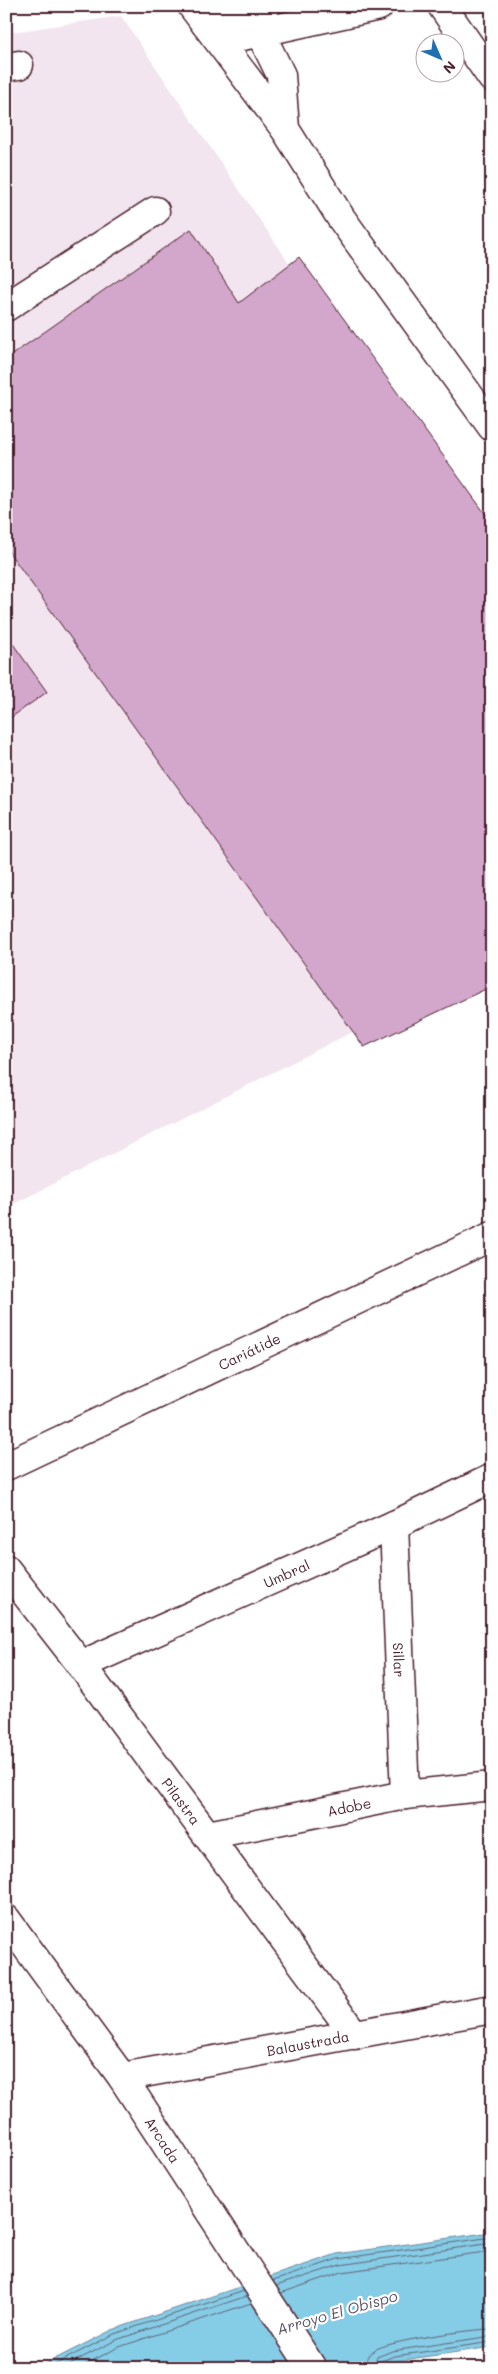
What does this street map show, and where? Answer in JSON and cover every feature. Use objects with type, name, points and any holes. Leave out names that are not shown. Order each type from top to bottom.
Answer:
[{"type":"street","points":[[379,6],[255,14],[206,24],[285,129],[341,218],[492,427]]},
{"type":"street","points":[[442,6],[492,78]]},
{"type":"street","points":[[255,14],[281,75],[285,129]]},
{"type":"street","points":[[6,307],[155,211]]},
{"type":"street","name":"Cariátide","points":[[6,1466],[492,1236]]},
{"type":"street","name":"Umbral","points":[[81,1665],[394,1525],[492,1478]]},
{"type":"street","name":"Sillar","points":[[394,1525],[405,1795]]},
{"type":"street","name":"Pilastra","points":[[6,1569],[81,1665],[355,2035]]},
{"type":"street","name":"Adobe","points":[[208,1835],[405,1795],[492,1786]]},
{"type":"street","name":"Arcada","points":[[6,1919],[122,2077],[312,2368]]},
{"type":"street","name":"Balaustrada","points":[[122,2077],[492,2010]]},
{"type":"shaded area","points":[[121,16],[492,561],[492,961],[6,1208],[6,33]]},
{"type":"water","name":"Arroyo El Obispo","points":[[492,2232],[492,2347],[396,2361],[377,2368],[37,2368],[112,2330],[337,2254]]},
{"type":"building","points":[[191,229],[239,303],[299,257],[492,523],[492,986],[364,1047],[6,548],[6,359]]},
{"type":"building","points":[[6,634],[47,692],[6,721]]}]
